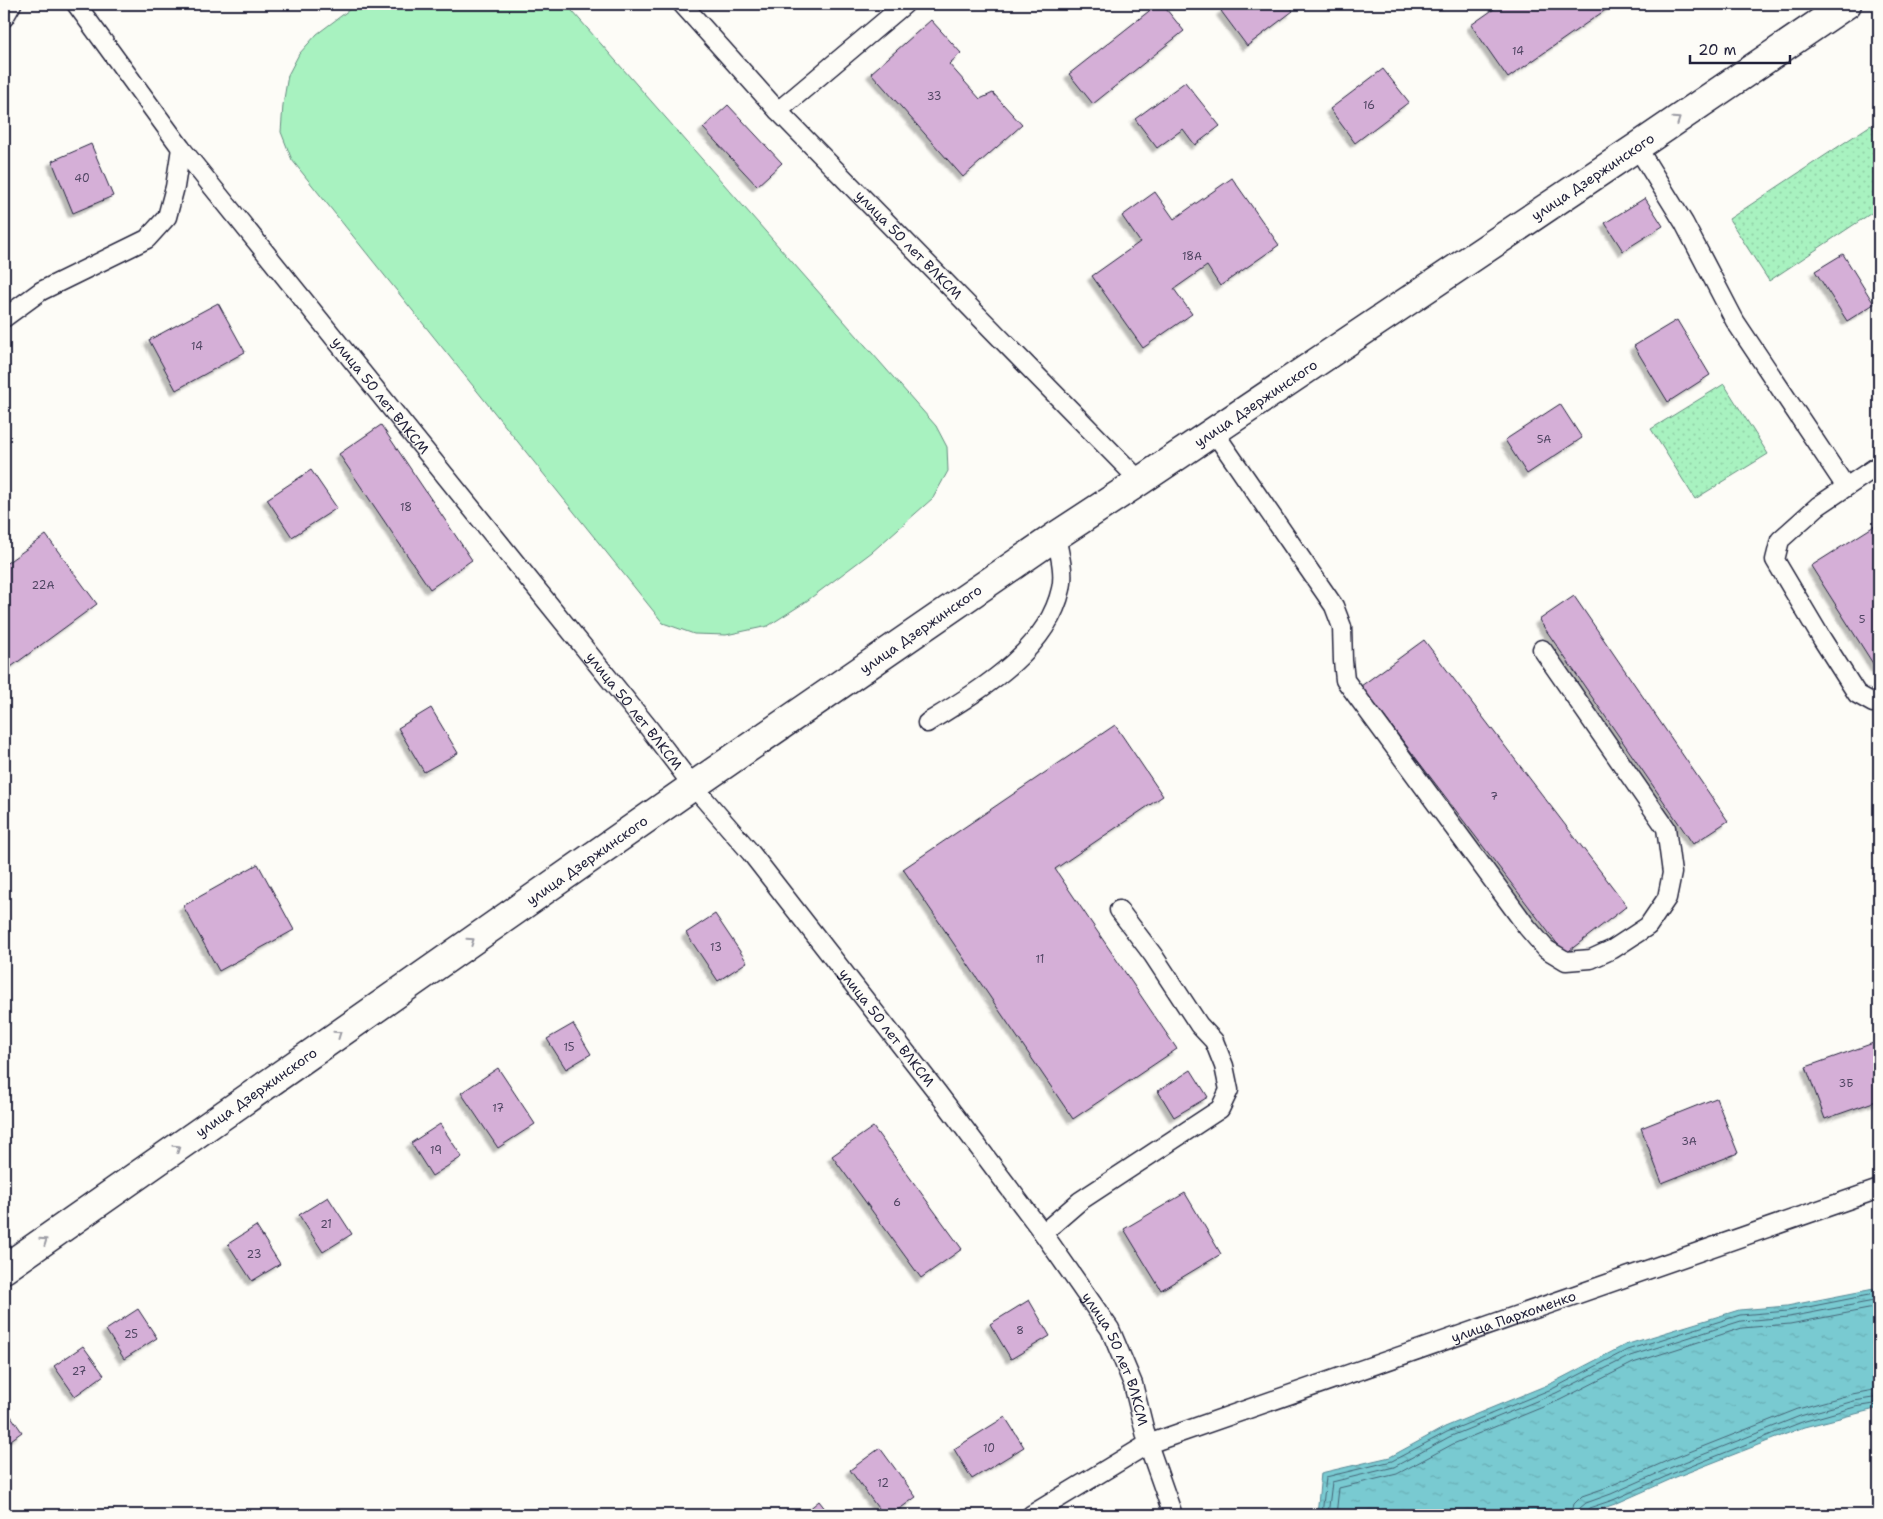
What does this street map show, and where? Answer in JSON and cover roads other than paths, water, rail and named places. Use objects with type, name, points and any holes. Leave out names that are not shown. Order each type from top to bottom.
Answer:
[{"type":"main road","name":"улица Дзержинского","points":[[4,1269],[693,786],[1056,536],[1214,432],[1846,4]]},
{"type":"lane","points":[[4,18],[12,4]]},
{"type":"lane","name":"улица 50 лет ВЛКСМ","points":[[76,4],[181,148],[648,727],[693,786],[752,853],[937,1092],[1043,1234],[1110,1329],[1133,1384],[1148,1444]]},
{"type":"lane","name":"улица 50 лет ВЛКСМ","points":[[682,4],[778,111],[1140,481]]},
{"type":"lane","points":[[778,111],[905,4]]},
{"type":"lane","points":[[1637,147],[1684,223],[1735,321],[1846,487]]},
{"type":"lane","points":[[4,318],[41,291],[147,239],[167,217],[175,187],[181,148]]},
{"type":"lane","points":[[1214,432],[1334,606],[1342,628],[1342,661],[1345,680],[1527,927],[1546,948],[1566,961],[1591,959],[1613,948],[1648,926],[1667,898],[1672,873],[1666,828],[1542,649]]},
{"type":"lane","points":[[1879,464],[1818,506],[1780,540],[1775,560],[1857,694],[1873,703],[1879,701]]},
{"type":"lane","points":[[927,723],[966,699],[1004,670],[1037,639],[1050,616],[1061,588],[1061,562],[1056,536]]},
{"type":"lane","points":[[1043,1234],[1080,1201],[1220,1109],[1229,1090],[1224,1066],[1214,1042],[1199,1025],[1153,955],[1119,910]]},
{"type":"lane","name":"улица Пархоменко","points":[[1031,1515],[1148,1444],[1879,1189]]},
{"type":"lane","points":[[1148,1444],[1173,1515]]},
{"type":"water","points":[[1879,1288],[1879,1408],[1804,1427],[1584,1515],[1317,1515],[1321,1473],[1390,1457],[1445,1427],[1552,1383],[1625,1345],[1739,1310],[1787,1306]]}]
